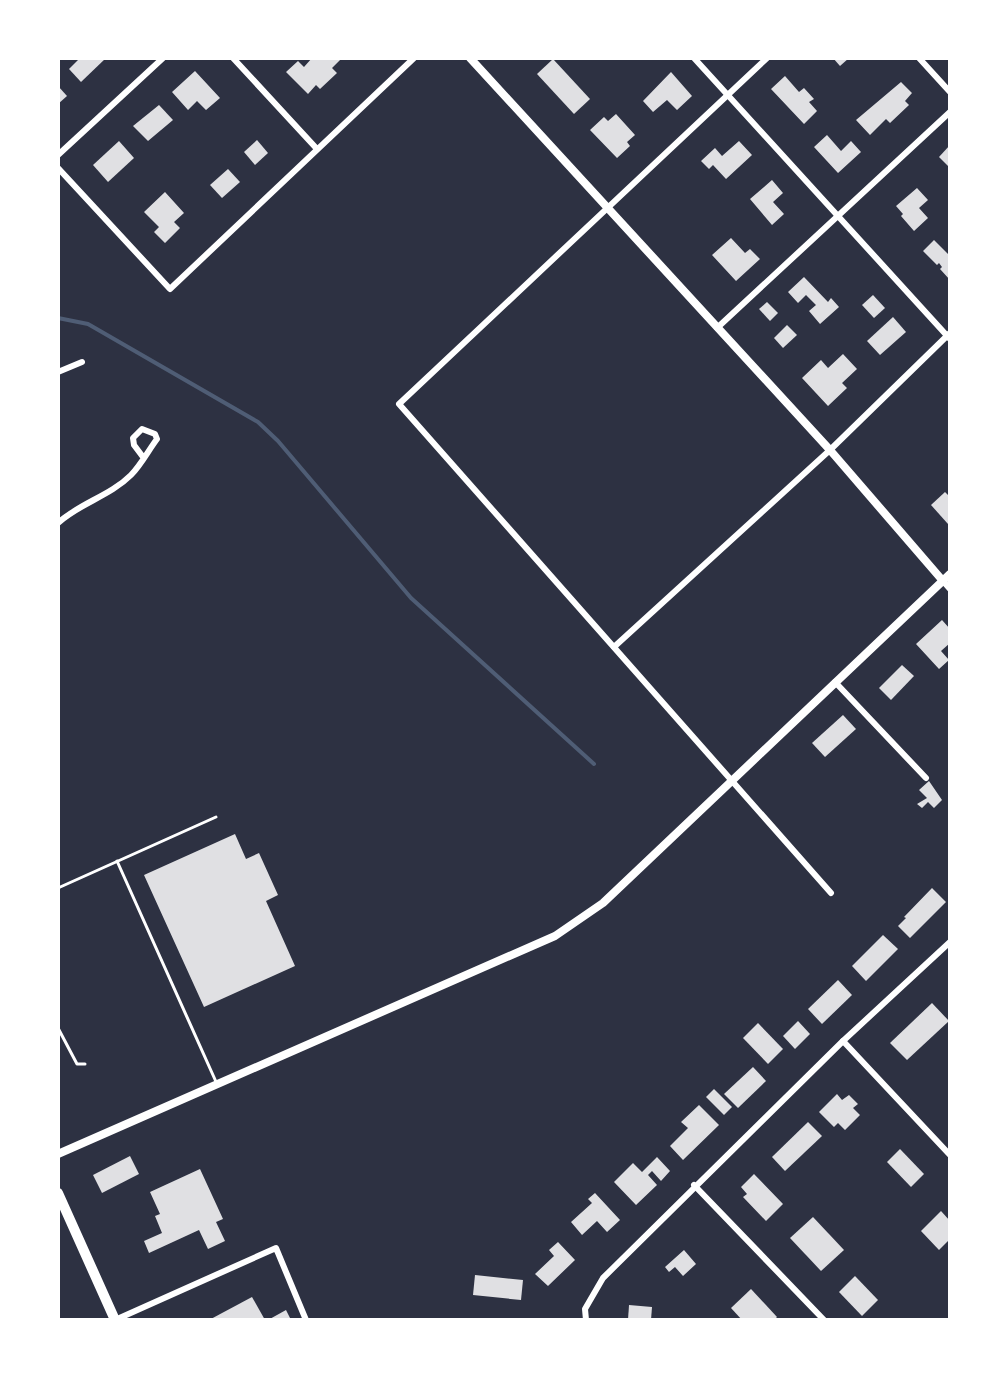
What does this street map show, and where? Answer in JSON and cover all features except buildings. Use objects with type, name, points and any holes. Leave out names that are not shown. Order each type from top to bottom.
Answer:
[{"type":"main road","points":[[58,1193],[115,1320]]},
{"type":"street","points":[[58,155],[163,58]]},
{"type":"street","points":[[233,58],[317,149]]},
{"type":"street","points":[[58,168],[170,289],[414,58]]},
{"type":"street","points":[[470,58],[947,578],[950,589]]},
{"type":"street","points":[[614,647],[830,450],[949,336],[694,58]]},
{"type":"street","points":[[767,58],[399,404],[831,893]]},
{"type":"street","points":[[919,58],[950,92]]},
{"type":"street","points":[[717,328],[950,112]]},
{"type":"street","points":[[58,372],[82,362]]},
{"type":"street","points":[[58,523],[78,506],[116,487],[132,475],[157,439],[155,434],[142,429],[133,438],[143,457]]},
{"type":"street","points":[[58,1154],[555,936],[603,903],[730,779],[947,578]]},
{"type":"street","points":[[835,682],[926,778]]},
{"type":"street","points":[[586,1320],[585,1309],[603,1278],[694,1185],[950,942]]},
{"type":"street","points":[[843,1041],[950,1155]]},
{"type":"street","points":[[694,1185],[824,1320]]},
{"type":"street","points":[[115,1320],[276,1248],[306,1320]]},
{"type":"lane","points":[[58,888],[216,817]]},
{"type":"lane","points":[[117,861],[217,1085]]},
{"type":"lane","points":[[58,1028],[77,1064],[85,1064]]},
{"type":"waterway","points":[[58,318],[88,324],[258,422],[278,441],[411,598],[594,764]]}]
